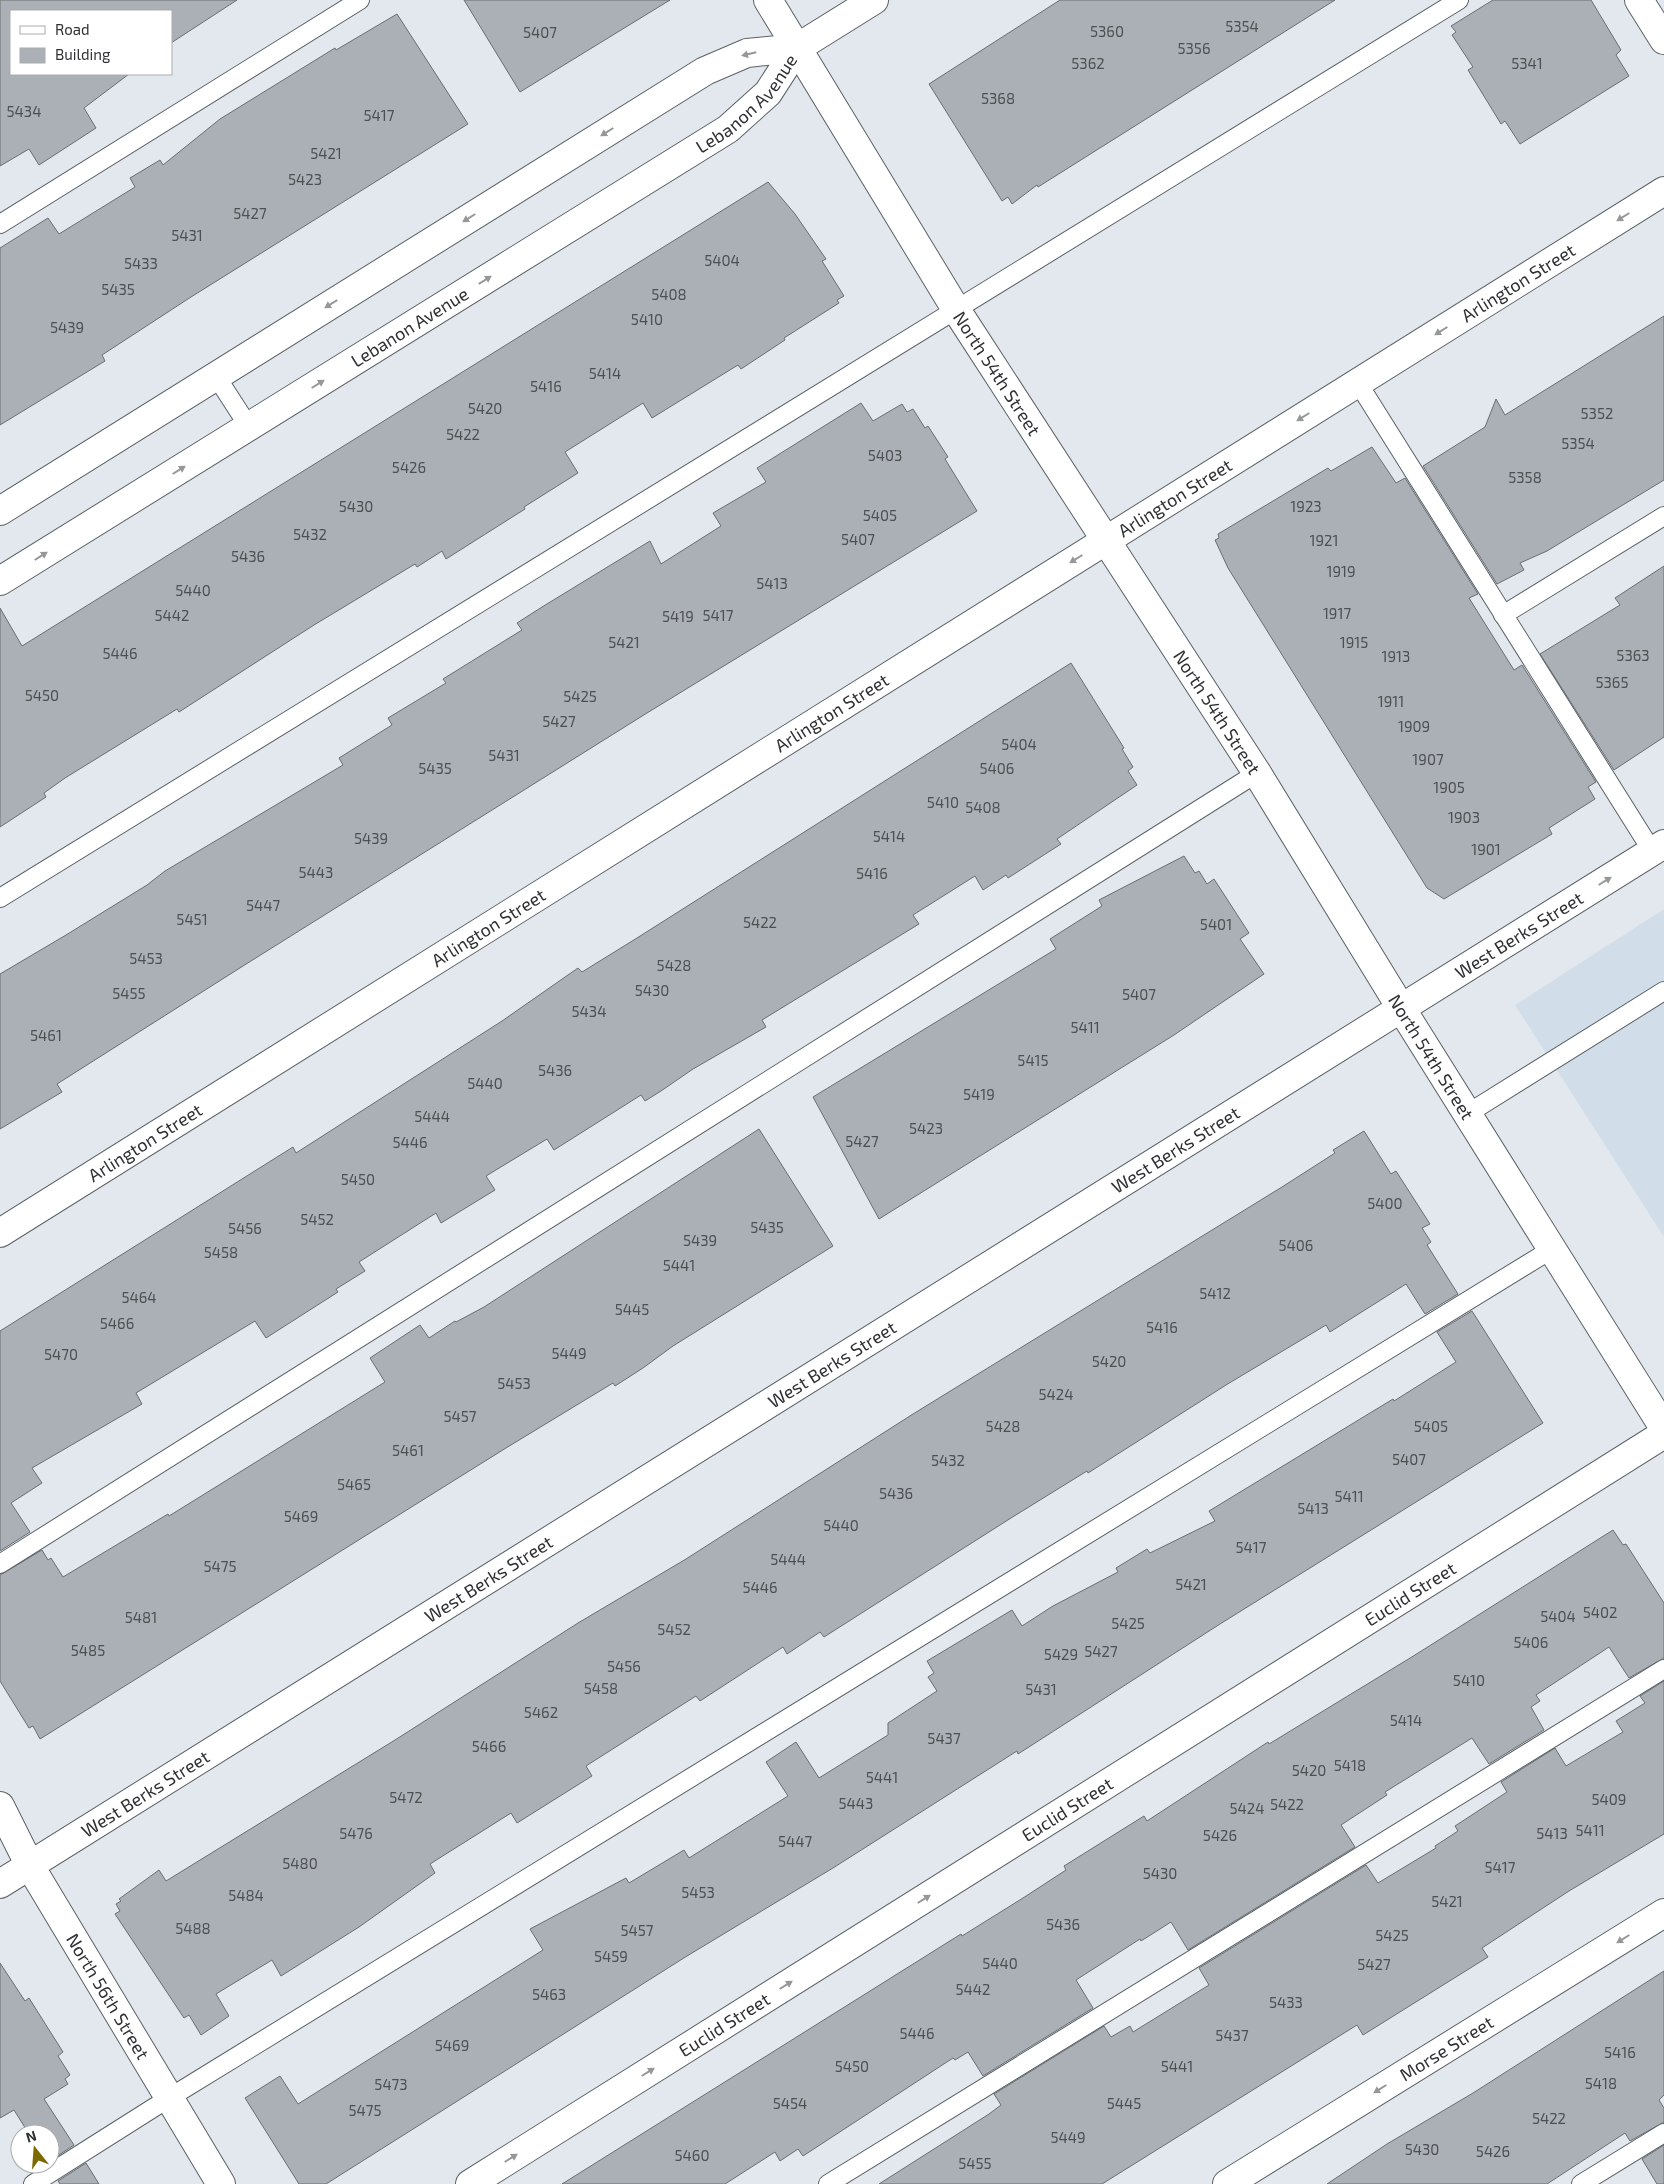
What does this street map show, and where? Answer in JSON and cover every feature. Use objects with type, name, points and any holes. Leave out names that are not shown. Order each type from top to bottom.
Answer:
[{"type":"street","name":"North 54th Street","points":[[768,0],[957,311],[1257,773],[1401,1008],[1664,1428]]},
{"type":"street","name":"Lebanon Avenue","points":[[0,581],[728,129],[768,93],[797,48],[874,0]]},
{"type":"street","points":[[1639,0],[1664,40]]},
{"type":"street","name":"Lebanon Avenue","points":[[0,511],[706,71],[747,53],[797,48]]},
{"type":"street","name":"Arlington Street","points":[[0,1233],[1664,191]]},
{"type":"street","name":"West Berks Street","points":[[0,1884],[1658,848]]},
{"type":"street","name":"Euclid Street","points":[[470,2184],[1664,1434]]},
{"type":"street","name":"North 56th Street","points":[[0,1806],[30,1866],[220,2184]]},
{"type":"street","name":"Morse Street","points":[[1227,2184],[1664,1913]]},
{"type":"lane","points":[[0,224],[360,0]]},
{"type":"lane","points":[[0,898],[957,311],[1459,0]]},
{"type":"lane","points":[[216,376],[248,427]]},
{"type":"lane","points":[[1358,383],[1503,615],[1658,848]]},
{"type":"lane","points":[[1503,615],[1664,516]]},
{"type":"lane","points":[[0,1564],[1257,773]]},
{"type":"lane","points":[[1467,1114],[1664,991]]},
{"type":"lane","points":[[33,2184],[169,2098],[1552,1249]]},
{"type":"lane","points":[[828,2184],[1664,1669]]},
{"type":"lane","points":[[1581,2184],[1664,2133]]},
{"type":"shaded area","points":[[1664,909],[1664,1237],[1515,1005]]},
{"type":"building","points":[[0,0],[237,0],[172,42],[172,10],[10,10],[10,75],[128,75],[84,108],[96,128],[39,165],[29,149],[0,166]]},
{"type":"building","points":[[464,0],[670,0],[520,92]]},
{"type":"building","points":[[1060,0],[1335,0],[1038,187],[1037,185],[1012,204],[1008,197],[1002,201],[929,84]]},
{"type":"building","points":[[1493,0],[1591,0],[1621,50],[1616,55],[1629,76],[1520,144],[1505,121],[1501,124],[1468,70],[1473,67],[1452,35],[1456,32],[1451,26]]},
{"type":"building","points":[[397,14],[468,124],[191,297],[102,355],[105,361],[0,425],[0,248],[48,218],[59,234],[135,187],[130,178],[160,160],[163,165],[220,119],[335,48],[336,50]]},
{"type":"building","points":[[768,182],[795,214],[826,259],[822,261],[844,296],[837,300],[839,303],[784,338],[785,340],[741,369],[738,365],[652,418],[643,403],[565,452],[578,473],[524,507],[525,509],[446,559],[442,551],[417,567],[415,564],[314,625],[179,712],[177,709],[65,778],[44,793],[46,797],[0,827],[0,608],[22,646]]},
{"type":"building","points":[[1664,316],[1664,480],[1547,551],[1520,563],[1524,570],[1497,584],[1423,466],[1485,427],[1496,399],[1505,415]]},
{"type":"building","points":[[861,403],[873,421],[902,404],[907,412],[913,409],[925,428],[928,426],[948,457],[945,459],[977,511],[647,713],[243,966],[57,1084],[62,1092],[0,1129],[0,974],[147,885],[165,871],[343,765],[339,758],[392,725],[388,718],[446,683],[443,679],[522,630],[517,623],[542,607],[650,541],[661,564],[721,526],[713,513],[766,482],[757,468]]},
{"type":"building","points":[[1372,447],[1396,483],[1405,478],[1478,594],[1469,598],[1514,670],[1522,665],[1596,782],[1588,787],[1595,799],[1549,828],[1552,834],[1444,899],[1427,888],[1228,568],[1215,540],[1219,538],[1218,534],[1328,468],[1331,471]]},
{"type":"building","points":[[1664,566],[1664,737],[1614,770],[1540,654],[1620,605],[1615,598]]},
{"type":"building","points":[[1071,663],[1124,748],[1122,749],[1133,767],[1128,771],[1137,785],[1057,839],[1061,844],[1008,878],[1006,875],[983,890],[975,876],[913,915],[919,924],[762,1020],[766,1027],[693,1069],[645,1101],[641,1095],[554,1150],[547,1139],[486,1176],[495,1190],[441,1223],[436,1213],[359,1262],[365,1271],[336,1289],[338,1292],[266,1338],[255,1321],[136,1393],[142,1404],[32,1468],[42,1483],[11,1503],[30,1532],[0,1551],[0,1331],[293,1147],[296,1153],[502,1021],[578,968],[582,972],[637,938]]},
{"type":"building","points":[[1184,856],[1195,873],[1199,871],[1207,884],[1214,879],[1249,933],[1240,939],[1264,974],[1174,1035],[879,1219],[813,1097],[1056,949],[1050,939],[1102,906],[1099,900]]},
{"type":"building","points":[[759,1129],[833,1246],[673,1346],[615,1386],[613,1383],[506,1448],[40,1739],[33,1726],[29,1728],[0,1681],[0,1575],[42,1550],[48,1560],[51,1558],[63,1577],[168,1514],[169,1516],[385,1382],[370,1358],[420,1325],[429,1338],[455,1321],[484,1307]]},
{"type":"building","points":[[1364,1131],[1391,1174],[1396,1171],[1430,1224],[1422,1228],[1431,1242],[1427,1245],[1458,1294],[1425,1314],[1406,1284],[1330,1332],[1326,1325],[1226,1385],[1088,1473],[1087,1471],[1011,1518],[824,1637],[820,1632],[787,1654],[783,1647],[700,1701],[696,1696],[586,1766],[592,1776],[517,1823],[511,1813],[430,1864],[435,1873],[359,1927],[281,1976],[272,1960],[216,1994],[229,2016],[201,2035],[189,2015],[184,2018],[115,1914],[120,1911],[116,1904],[121,1901],[119,1899],[159,1870],[166,1881],[395,1740],[578,1623],[686,1559],[913,1414],[1282,1187],[1335,1153],[1333,1150]]},
{"type":"building","points":[[1472,1311],[1543,1423],[1220,1624],[1018,1754],[1017,1751],[833,1868],[687,1956],[326,2184],[299,2184],[245,2098],[280,2076],[298,2104],[543,1950],[530,1929],[626,1878],[629,1883],[684,1850],[689,1858],[788,1796],[766,1762],[796,1742],[819,1778],[888,1735],[888,1723],[937,1691],[928,1677],[934,1673],[927,1661],[1012,1610],[1022,1626],[1053,1606],[1118,1572],[1116,1568],[1147,1549],[1150,1553],[1215,1521],[1209,1511],[1456,1362],[1437,1332]]},
{"type":"building","points":[[1613,1530],[1623,1545],[1626,1544],[1664,1603],[1664,1658],[1629,1678],[1609,1647],[1536,1695],[1540,1701],[1531,1707],[1544,1730],[1489,1764],[1472,1738],[1385,1792],[1387,1795],[1341,1825],[1355,1847],[1188,1950],[1171,1922],[1141,1941],[1140,1939],[1076,1980],[1093,2008],[983,2076],[968,2052],[955,2060],[953,2058],[803,2156],[798,2149],[780,2161],[775,2152],[725,2184],[562,2184],[961,1934],[962,1936],[1023,1898],[1066,1870],[1064,1866],[1144,1816],[1147,1821],[1268,1742],[1269,1744],[1415,1655]]},
{"type":"building","points":[[1664,1681],[1664,1834],[1569,1891],[1482,1948],[1488,1957],[1363,2035],[1357,2025],[1102,2184],[879,2184],[1001,2105],[994,2094],[1104,2026],[1111,2037],[1130,2026],[1133,2032],[1209,1985],[1199,1968],[1366,1865],[1378,1883],[1436,1848],[1435,1846],[1458,1831],[1455,1826],[1507,1792],[1501,1782],[1555,1748],[1566,1766],[1623,1732],[1616,1721],[1645,1703],[1640,1696]]},
{"type":"building","points":[[0,1963],[25,2001],[29,1998],[63,2052],[58,2056],[70,2075],[65,2079],[68,2084],[44,2099],[74,2145],[60,2154],[60,2124],[23,2124],[14,2110],[0,2118]]},
{"type":"building","points":[[1664,1971],[1664,2095],[1659,2100],[1664,2108],[1664,2122],[1630,2141],[1625,2133],[1547,2184],[1327,2184],[1387,2144],[1473,2093]]},
{"type":"building","points":[[1664,2145],[1664,2184],[1657,2184],[1642,2159]]},
{"type":"building","points":[[86,2163],[99,2184],[60,2184],[58,2181]]}]
